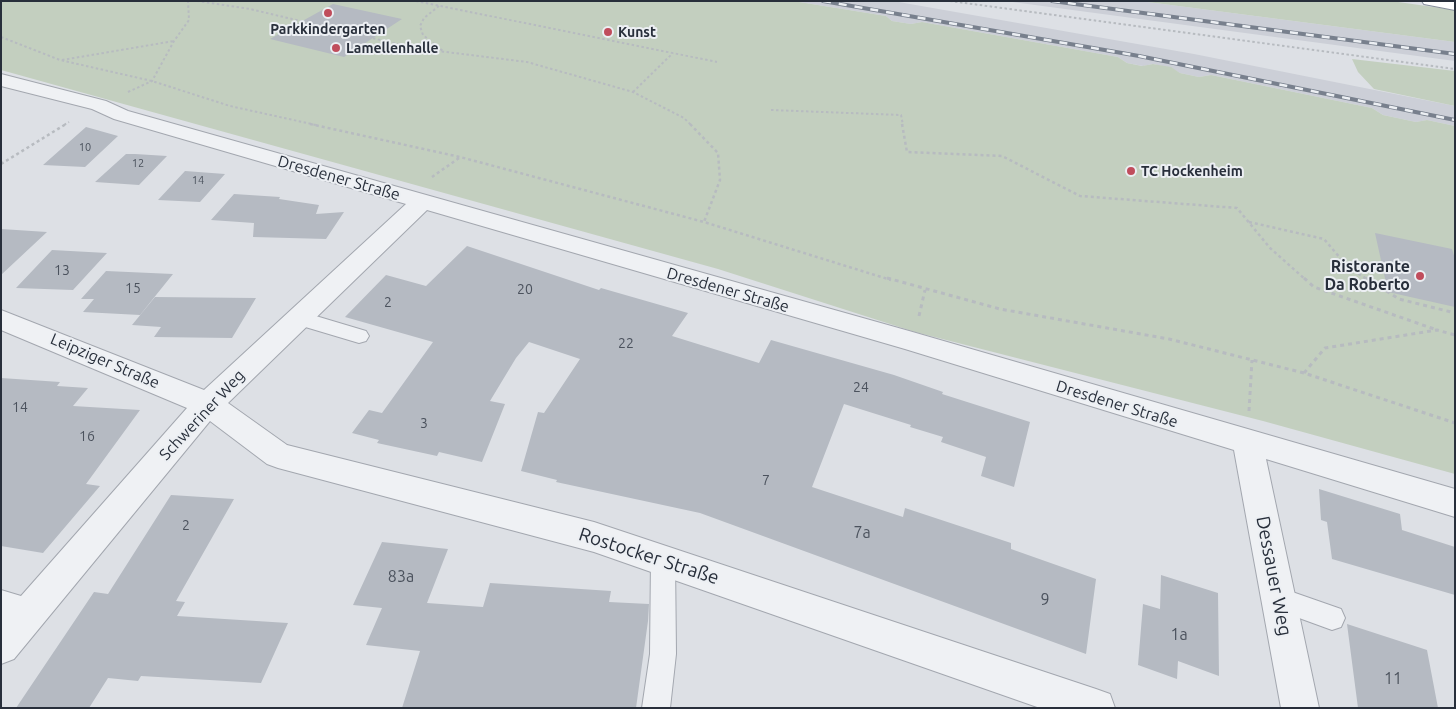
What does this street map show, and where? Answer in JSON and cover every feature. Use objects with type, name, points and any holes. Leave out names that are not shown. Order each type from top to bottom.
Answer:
[{"type":"highway","points":[[1430,1],[1455,4]]},
{"type":"street","name":"Dresdener Straße","points":[[1,80],[99,105],[121,115],[421,203],[909,342],[1248,444],[1455,503]]},
{"type":"street","name":"Schweriner Weg","points":[[1,646],[14,611],[208,404],[421,203]]},
{"type":"street","name":"Leipziger Straße","points":[[1,319],[208,404]]},
{"type":"street","name":"Rostocker Straße","points":[[208,404],[278,455],[594,537],[1096,708]]},
{"type":"street","name":"Dessauer Weg","points":[[1248,444],[1300,708]]},
{"type":"lane","points":[[299,318],[359,336]]},
{"type":"lane","points":[[656,708],[663,654],[662,559]]},
{"type":"lane","points":[[1278,599],[1332,618]]},
{"type":"path","points":[[152,81],[174,40],[189,20],[188,1]]},
{"type":"path","points":[[197,1],[250,9],[444,52],[527,62],[633,92],[684,118],[718,153],[720,180],[704,222]]},
{"type":"path","points":[[416,1],[717,62]]},
{"type":"path","points":[[950,1],[1455,69]]},
{"type":"path","points":[[439,6],[424,18],[420,26],[423,34],[444,52]]},
{"type":"path","points":[[1,37],[60,60],[152,81],[230,106],[460,157],[704,222],[925,290],[1000,309],[1169,339],[1304,373],[1455,423]]},
{"type":"path","points":[[60,60],[174,40]]},
{"type":"path","points":[[633,92],[674,52]]},
{"type":"path","points":[[1,164],[99,105]]},
{"type":"path","points":[[771,110],[901,115],[907,152],[1002,156],[1080,196],[1237,208],[1270,248],[1314,287],[1455,335]]},
{"type":"path","points":[[1248,222],[1324,239],[1347,266],[1399,299],[1455,313]]},
{"type":"path","points":[[1304,373],[1325,348],[1437,330]]},
{"type":"path","points":[[1248,444],[1252,360]]},
{"type":"shaded area","points":[[793,1],[893,1],[1194,54],[1455,106],[1455,126],[1427,120],[1416,122],[1383,115],[1372,108],[1211,75],[1199,77],[1153,64],[1143,66],[1127,63],[1118,57],[922,22],[911,24],[892,21],[886,16]]},
{"type":"shaded area","points":[[1005,1],[1140,1],[1455,42],[1455,61]]},
{"type":"green space","points":[[1,1],[793,1],[886,16],[892,21],[911,24],[922,22],[1118,57],[1127,63],[1142,66],[1153,64],[1171,67],[1180,73],[1199,77],[1211,75],[1372,108],[1383,115],[1416,122],[1427,120],[1455,126],[1455,474],[1263,421],[915,332],[718,269],[1,70]]},
{"type":"green space","points":[[1140,1],[1391,1],[1455,10],[1455,42]]},
{"type":"green space","points":[[1352,59],[1455,71],[1455,106],[1374,89],[1358,72]]},
{"type":"building","points":[[333,4],[402,19],[344,57],[270,39]]},
{"type":"building","points":[[86,127],[118,136],[85,167],[43,165]]},
{"type":"building","points":[[126,154],[167,156],[139,185],[95,182]]},
{"type":"building","points":[[185,171],[225,174],[200,202],[158,200]]},
{"type":"building","points":[[234,194],[280,197],[279,199],[319,205],[316,214],[344,212],[326,239],[253,237],[254,223],[211,220]]},
{"type":"building","points":[[1,229],[47,232],[1,275]]},
{"type":"building","name":"Ristorante Da Roberto","points":[[1375,233],[1452,249],[1455,259],[1455,307],[1388,292]]},
{"type":"building","points":[[467,246],[599,290],[601,288],[688,313],[672,336],[759,363],[771,340],[894,375],[943,392],[942,394],[1030,422],[1014,487],[981,476],[986,457],[941,442],[943,437],[910,427],[911,425],[844,404],[812,487],[903,517],[905,508],[1011,543],[1011,549],[1096,579],[1086,654],[700,513],[556,482],[557,480],[521,471],[538,412],[544,413],[580,359],[529,342],[516,358],[490,401],[505,404],[482,462],[439,452],[437,456],[377,443],[379,440],[352,433],[369,410],[382,413],[433,342],[345,317],[386,275],[426,286]]},
{"type":"building","points":[[52,250],[107,253],[73,290],[16,288]]},
{"type":"building","points":[[106,271],[173,274],[140,315],[83,312],[94,299],[81,299]]},
{"type":"building","points":[[155,297],[256,298],[232,338],[154,337],[161,327],[132,325]]},
{"type":"building","points":[[1,378],[60,382],[57,386],[88,388],[73,406],[140,410],[86,484],[100,486],[43,553],[1,546]]},
{"type":"building","points":[[1319,489],[1400,514],[1402,530],[1455,547],[1455,595],[1332,559],[1327,522],[1321,520]]},
{"type":"building","points":[[171,495],[234,499],[176,601],[185,602],[177,616],[288,623],[261,683],[141,676],[138,681],[108,678],[89,708],[16,708],[94,592],[108,594]]},
{"type":"building","points":[[382,542],[448,549],[427,603],[483,607],[490,583],[611,591],[609,602],[649,604],[636,708],[402,708],[420,651],[366,645],[382,608],[353,605]]},
{"type":"building","points":[[1161,575],[1218,593],[1219,676],[1178,661],[1177,679],[1138,665],[1143,604],[1160,609]]},
{"type":"building","points":[[1347,624],[1427,650],[1438,708],[1358,708]]},
{"type":"railway","points":[[823,1],[1139,56],[1455,120]]},
{"type":"railway","points":[[1052,1],[1455,54]]},
{"type":"place","name":"Parkkindergarten","points":[[328,13]]},
{"type":"place","name":"Kunst","points":[[608,32]]},
{"type":"place","name":"Lamellenhalle","points":[[336,48]]},
{"type":"place","name":"TC Hockenheim","points":[[1131,171]]},
{"type":"place","name":"Ristorante Da Roberto","points":[[1420,276]]}]
